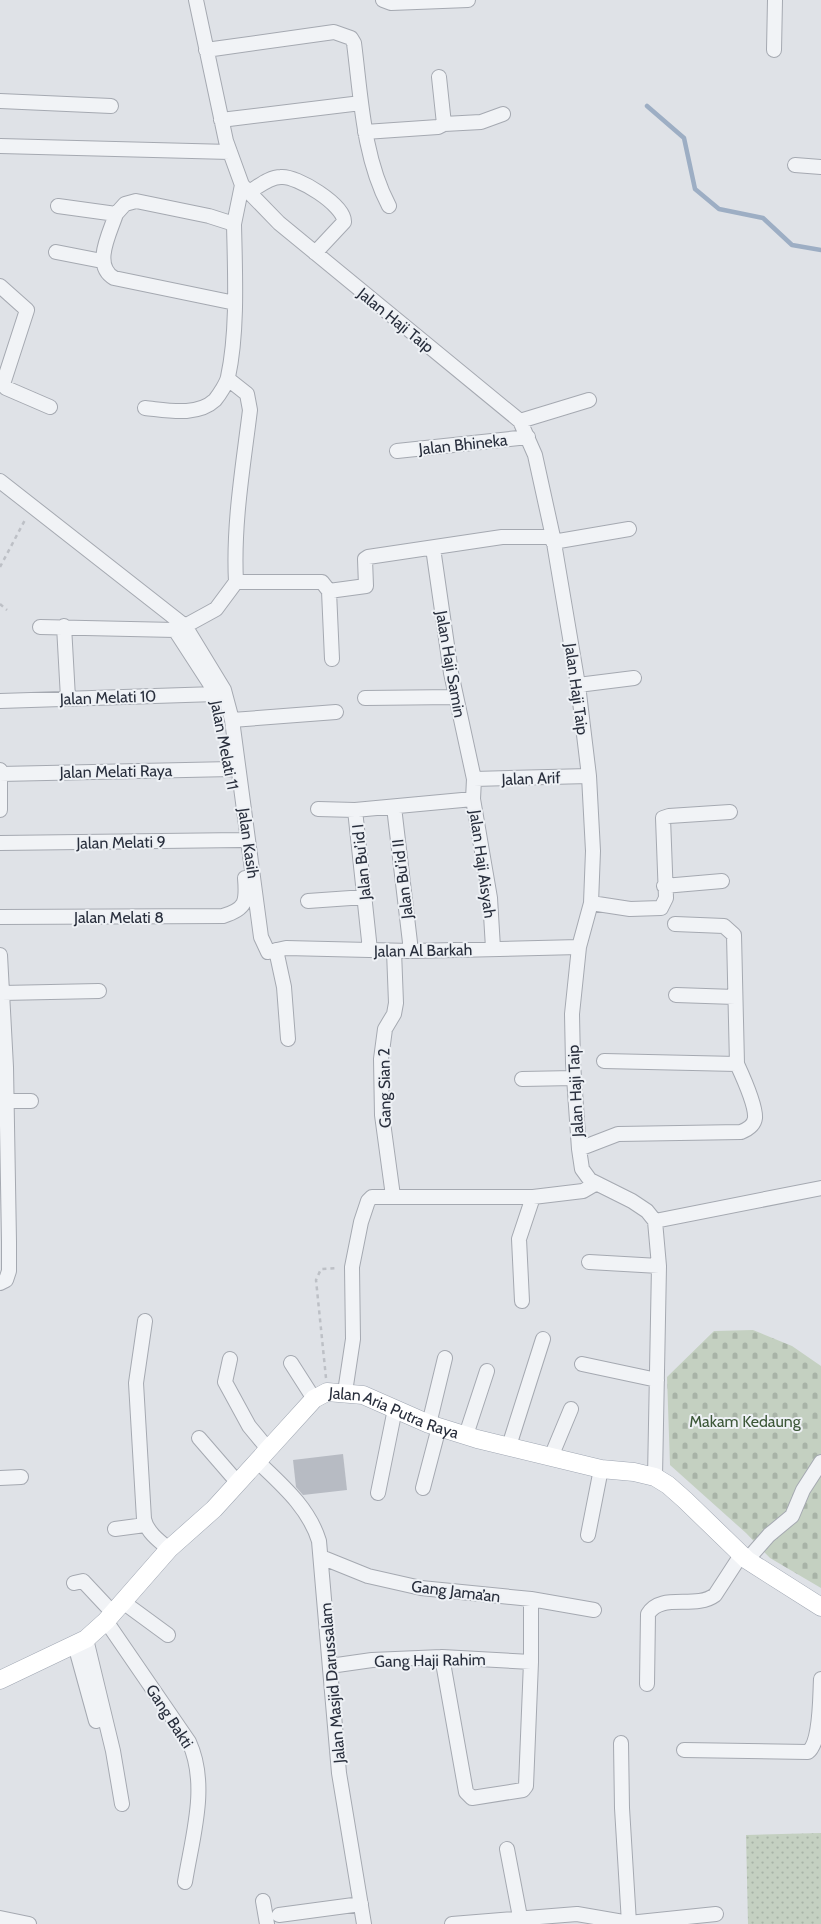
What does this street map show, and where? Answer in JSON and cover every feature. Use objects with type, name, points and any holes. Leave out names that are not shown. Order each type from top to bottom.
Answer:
[{"type":"main road","name":"Jalan Aria Putra Raya","points":[[0,1680],[81,1642],[114,1612],[169,1549],[214,1509],[320,1396],[345,1392],[363,1394],[434,1426],[466,1435],[601,1469],[634,1472],[655,1478],[668,1485],[686,1500],[744,1557],[821,1607]]},
{"type":"street","name":"Jalan Haji Taip","points":[[196,0],[221,120],[230,152],[246,188],[278,223],[520,421],[535,455],[553,540],[578,685],[588,776],[594,851],[591,903],[579,947],[572,1014],[579,1149],[582,1169],[595,1184]]},
{"type":"street","points":[[383,0],[391,3],[468,0]]},
{"type":"street","points":[[774,50],[775,0]]},
{"type":"street","points":[[206,50],[334,32],[346,34],[354,43],[365,132],[381,191],[389,206]]},
{"type":"street","points":[[439,76],[444,124]]},
{"type":"street","points":[[0,101],[111,106]]},
{"type":"street","points":[[221,120],[361,103]]},
{"type":"street","points":[[365,132],[481,122],[504,114]]},
{"type":"street","points":[[0,146],[230,152]]},
{"type":"street","points":[[795,165],[821,167]]},
{"type":"street","points":[[144,408],[186,412],[201,407],[214,400],[228,379],[235,303],[234,224],[246,188],[274,178],[289,178],[317,191],[342,212],[344,222],[315,253]]},
{"type":"street","points":[[234,224],[210,216],[136,202],[125,204],[116,214],[102,261],[105,272],[114,278],[235,303]]},
{"type":"street","points":[[58,206],[116,214]]},
{"type":"street","points":[[56,252],[102,261]]},
{"type":"street","points":[[0,286],[27,310],[3,384],[6,388],[50,408]]},
{"type":"street","points":[[0,481],[32,508],[66,532],[185,626],[216,609],[236,582],[235,554],[238,504],[250,410],[247,394],[228,379]]},
{"type":"street","name":"Jalan Bhineka","points":[[520,421],[589,400]]},
{"type":"street","name":"Jalan Bhineka","points":[[397,451],[528,437]]},
{"type":"street","points":[[329,590],[366,586],[365,559],[368,558],[502,537],[553,540],[629,529]]},
{"type":"street","name":"Jalan Haji Samin","points":[[433,548],[455,697],[474,779]]},
{"type":"street","points":[[236,582],[322,582],[329,590],[332,659]]},
{"type":"street","points":[[64,626],[68,698]]},
{"type":"street","name":"Jalan Melati 11","points":[[40,627],[64,626],[175,630],[216,694],[232,769],[247,894],[241,908],[237,912]]},
{"type":"street","name":"Jalan Kasih","points":[[185,626],[224,690],[232,720],[261,937],[272,951],[284,987],[288,1039]]},
{"type":"street","points":[[578,685],[634,678]]},
{"type":"street","name":"Jalan Melati 10","points":[[0,701],[216,694]]},
{"type":"street","points":[[365,698],[455,697]]},
{"type":"street","points":[[232,720],[336,712]]},
{"type":"street","name":"Jalan Melati Raya","points":[[0,774],[232,769]]},
{"type":"street","points":[[0,770],[0,810]]},
{"type":"street","name":"Jalan Arif","points":[[474,779],[588,776]]},
{"type":"street","name":"Jalan Haji Aisyah","points":[[474,779],[473,799],[490,898],[494,948]]},
{"type":"street","points":[[355,810],[394,808],[473,799]]},
{"type":"street","name":"Jalan Bu’id II","points":[[394,808],[411,951]]},
{"type":"street","name":"Jalan Bu’id I","points":[[318,809],[355,810],[370,950]]},
{"type":"street","points":[[591,903],[630,910],[658,909],[665,902],[663,818],[730,812]]},
{"type":"street","name":"Jalan Melati 9","points":[[0,843],[241,840]]},
{"type":"street","points":[[664,886],[722,882]]},
{"type":"street","points":[[308,901],[365,897]]},
{"type":"street","name":"Jalan Melati 8","points":[[0,917],[223,916],[237,912]]},
{"type":"street","points":[[579,1149],[618,1134],[730,1132],[747,1129],[755,1118],[746,1082],[737,1064],[736,940],[732,931],[724,926],[675,924]]},
{"type":"street","name":"Jalan Al Barkah","points":[[272,951],[286,948],[411,951],[579,947]]},
{"type":"street","name":"Gang Sian 2","points":[[393,1196],[382,1115],[381,1059],[385,1029],[394,1014],[396,1003],[394,951]]},
{"type":"street","points":[[0,955],[3,1067],[6,1100],[9,1271],[6,1280],[0,1283]]},
{"type":"street","points":[[2,993],[99,991]]},
{"type":"street","points":[[676,995],[735,997]]},
{"type":"street","points":[[604,1060],[737,1064]]},
{"type":"street","points":[[522,1079],[574,1078]]},
{"type":"street","points":[[6,1100],[31,1101]]},
{"type":"street","points":[[345,1392],[354,1339],[352,1267],[361,1222],[368,1201],[378,1196],[533,1196],[582,1191],[595,1184],[632,1201],[647,1211],[655,1222],[659,1266],[655,1478]]},
{"type":"street","points":[[655,1222],[821,1188]]},
{"type":"street","points":[[522,1302],[519,1238],[533,1196]]},
{"type":"street","points":[[589,1262],[659,1266]]},
{"type":"street","points":[[145,1320],[136,1383],[145,1525],[157,1540],[169,1549]]},
{"type":"street","points":[[509,1446],[543,1340]]},
{"type":"street","points":[[423,1488],[445,1358]]},
{"type":"street","name":"Jalan Masjid Darussalam","points":[[230,1359],[225,1382],[263,1455],[314,1525],[320,1541],[340,1773],[364,1924]]},
{"type":"street","points":[[291,1363],[320,1396]]},
{"type":"street","points":[[582,1364],[657,1380]]},
{"type":"street","points":[[466,1435],[487,1371]]},
{"type":"street","points":[[378,1493],[395,1409]]},
{"type":"street","points":[[551,1457],[571,1409]]},
{"type":"street","points":[[199,1438],[238,1483]]},
{"type":"street","points":[[647,1684],[648,1614],[651,1608],[663,1603],[697,1602],[710,1598],[715,1594],[744,1557],[792,1516],[803,1490],[821,1462]]},
{"type":"street","points":[[588,1535],[601,1469]]},
{"type":"street","points":[[0,1478],[21,1477]]},
{"type":"street","points":[[115,1529],[145,1525]]},
{"type":"street","name":"Gang Jama’an","points":[[321,1557],[368,1576],[421,1588],[531,1599],[594,1610]]},
{"type":"street","points":[[74,1583],[83,1581],[114,1612],[168,1635]]},
{"type":"street","points":[[442,1657],[466,1792],[472,1798],[519,1792],[526,1786],[531,1662],[531,1599]]},
{"type":"street","name":"Gang Bakti","points":[[114,1612],[189,1742],[198,1769],[198,1798],[185,1882]]},
{"type":"street","points":[[81,1642],[96,1721]]},
{"type":"street","points":[[81,1642],[113,1751],[122,1804]]},
{"type":"street","name":"Gang Haji Rahim","points":[[330,1666],[372,1660],[442,1657],[531,1662]]},
{"type":"street","points":[[684,1750],[808,1752],[813,1746],[816,1734],[821,1679]]},
{"type":"street","points":[[621,1743],[622,1808],[629,1923]]},
{"type":"street","points":[[507,1848],[520,1917]]},
{"type":"street","points":[[263,1901],[267,1924]]},
{"type":"street","points":[[279,1915],[361,1904]]},
{"type":"street","points":[[452,1924],[520,1917],[573,1920],[578,1914],[629,1923],[716,1914]]},
{"type":"street","points":[[0,1918],[30,1924]]},
{"type":"path","points":[[0,567],[32,508]]},
{"type":"path","points":[[0,604],[8,610]]},
{"type":"path","points":[[320,1396],[316,1280],[321,1269],[352,1267]]},
{"type":"green space","name":"Makam Kedaung","points":[[753,1330],[792,1346],[821,1366],[821,1588],[770,1558],[746,1533],[670,1465],[667,1377],[714,1331]]},
{"type":"green space","points":[[821,1833],[821,1924],[748,1924],[746,1835]]},
{"type":"building","points":[[343,1454],[347,1490],[303,1495],[296,1487],[293,1460]]},
{"type":"waterway","points":[[647,106],[684,138],[695,189],[719,209],[763,218],[792,245],[821,250]]}]
